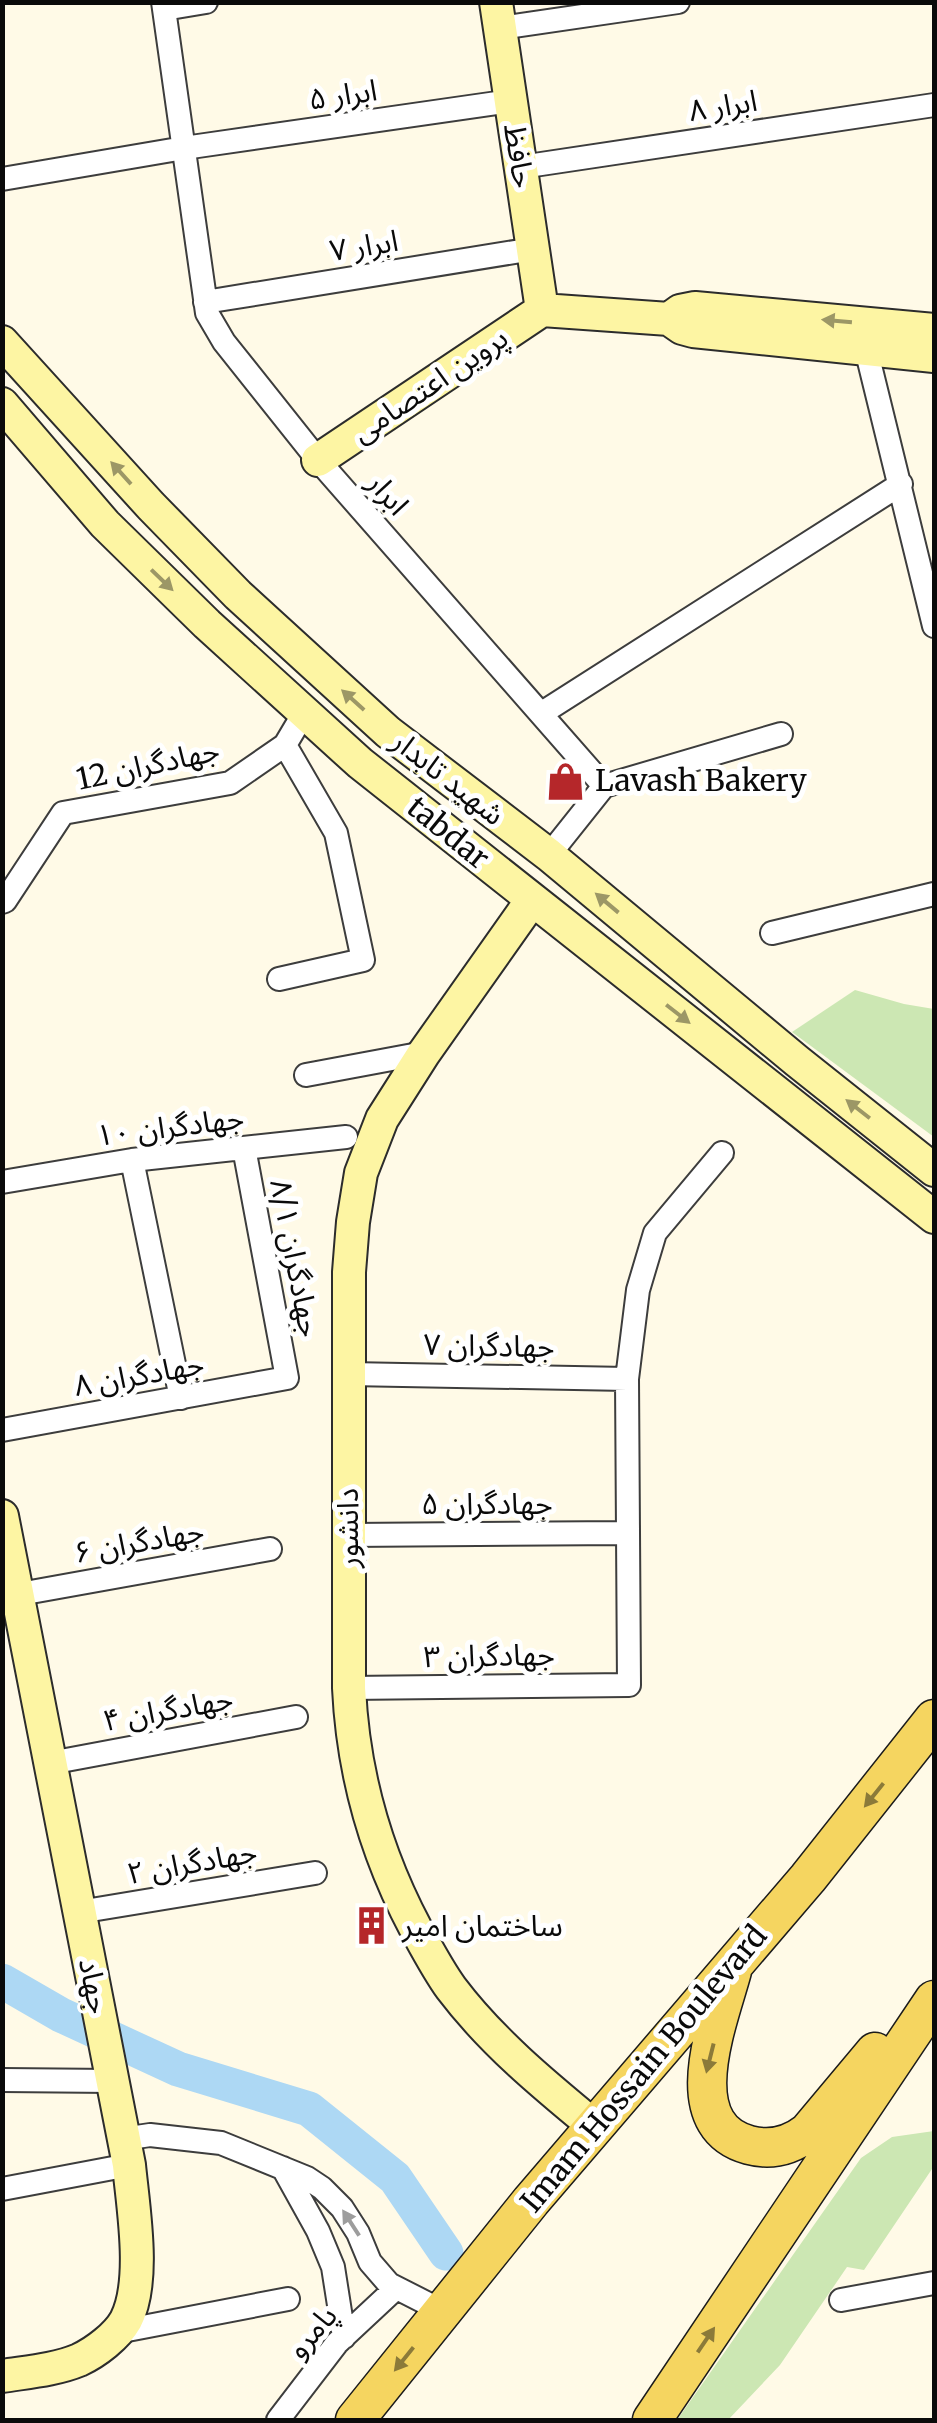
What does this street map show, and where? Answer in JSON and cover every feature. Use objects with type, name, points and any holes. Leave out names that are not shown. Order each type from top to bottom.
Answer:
[{"type":"main road","name":"Imam Hossain Boulevard","points":[[355,2420],[594,2126],[808,1878],[934,1718]]},
{"type":"main road","points":[[734,1964],[706,2075],[706,2090],[718,2125],[734,2140],[758,2147],[787,2146],[808,2132],[934,1980]]},
{"type":"main road","points":[[652,2420],[934,2000]]},
{"type":"street","points":[[164,6],[206,2]]},
{"type":"street","points":[[498,15],[678,2]]},
{"type":"street","name":"ابرار","points":[[164,6],[206,314],[318,460],[604,786]]},
{"type":"street","name":"حافظ","points":[[498,15],[542,310]]},
{"type":"street","name":"ابرار ۵","points":[[2,179],[184,148],[511,101]]},
{"type":"street","name":"ابرار ۸","points":[[520,167],[934,105]]},
{"type":"street","name":"ابرار ۷","points":[[205,302],[533,249]]},
{"type":"street","points":[[669,319],[680,311],[695,308],[934,329]]},
{"type":"street","points":[[542,310],[669,319],[692,332],[934,356]]},
{"type":"street","name":"پروین اعتصامی","points":[[318,460],[542,310]]},
{"type":"street","name":"شهید تابدار","points":[[2,342],[238,595],[388,732],[548,855],[934,1170]]},
{"type":"street","points":[[866,350],[901,484],[926,546],[934,626]]},
{"type":"street","name":"tabdar","points":[[3,404],[105,524],[360,763],[934,1217]]},
{"type":"street","points":[[542,714],[901,484]]},
{"type":"street","points":[[279,980],[363,960],[336,833],[285,745],[304,713]]},
{"type":"street","points":[[548,855],[604,786],[781,734]]},
{"type":"street","name":"جهادگران 12","points":[[2,902],[63,813],[230,783],[285,745]]},
{"type":"street","points":[[772,934],[934,894]]},
{"type":"street","name":"دانشور","points":[[532,900],[382,1118],[361,1174],[349,1272],[349,1688],[358,1768],[375,1834],[394,1885],[428,1952],[450,1986],[499,2044],[594,2126]]},
{"type":"street","points":[[306,1074],[424,1053]]},
{"type":"street","points":[[775,1091],[797,1061]]},
{"type":"street","name":"جهادگران ۱۰","points":[[2,1182],[132,1160],[346,1138]]},
{"type":"street","name":"جهادگران ۸/۱","points":[[244,1148],[287,1378]]},
{"type":"street","points":[[627,1534],[627,1379],[638,1290],[654,1234],[722,1153]]},
{"type":"street","points":[[132,1160],[181,1398]]},
{"type":"street","name":"جهادگران ۷","points":[[349,1374],[627,1379]]},
{"type":"street","name":"جهادگران ۸","points":[[2,1430],[287,1378]]},
{"type":"street","name":"جهاد","points":[[3,1519],[10,1596],[50,1762],[126,2152],[137,2249],[134,2290],[127,2318],[117,2332]]},
{"type":"street","name":"جهادگران ۵","points":[[348,1535],[627,1534]]},
{"type":"street","name":"جهادگران ۳","points":[[349,1688],[629,1685],[627,1534]]},
{"type":"street","name":"جهادگران ۶","points":[[10,1596],[270,1549]]},
{"type":"street","name":"جهادگران ۴","points":[[50,1762],[296,1717]]},
{"type":"street","name":"جهادگران ۲","points":[[79,1912],[315,1873]]},
{"type":"street","points":[[2,2080],[112,2072]]},
{"type":"street","points":[[2,2189],[126,2152],[150,2135],[222,2143],[313,2182],[331,2196],[358,2233],[370,2262],[389,2284],[442,2311]]},
{"type":"street","points":[[283,2168],[333,2267],[344,2337]]},
{"type":"street","points":[[841,2300],[934,2284]]},
{"type":"street","name":"پامرو","points":[[278,2420],[344,2337],[396,2288]]},
{"type":"street","points":[[2,2376],[80,2359],[117,2332],[288,2299]]},
{"type":"green space","points":[[855,990],[934,1009],[934,1137],[792,1032]]},
{"type":"green space","points":[[934,2131],[934,2166],[864,2270],[847,2267],[780,2365],[728,2420],[677,2420],[861,2158],[892,2137]]},
{"type":"waterway","points":[[2,1981],[61,2015],[178,2069],[309,2109],[395,2178],[446,2253]]},
{"type":"place","name":"Lavash Bakery","points":[[565,781]]},
{"type":"place","name":"ساختمان امیر","points":[[372,1926]]}]
